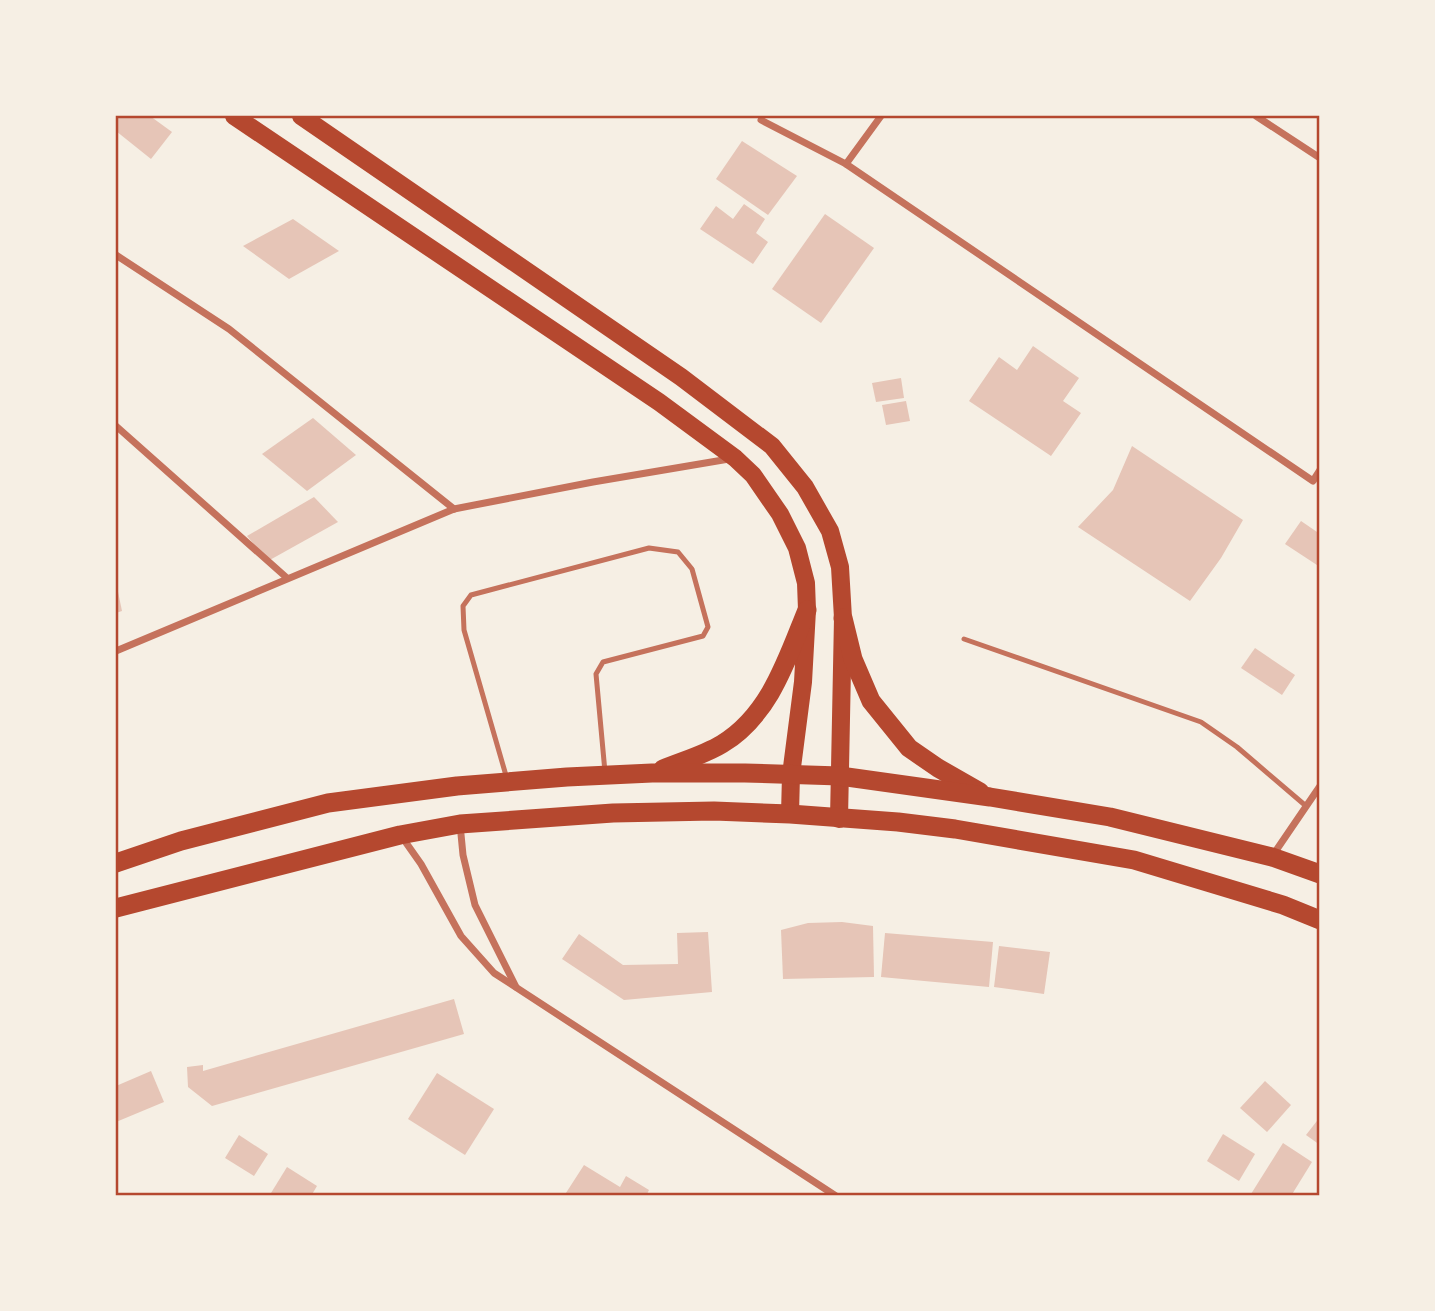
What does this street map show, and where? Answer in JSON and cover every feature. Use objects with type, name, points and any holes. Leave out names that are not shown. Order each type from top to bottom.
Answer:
[{"type":"highway","points":[[652,773],[723,744],[751,721],[775,685],[807,610]]},
{"type":"highway","points":[[843,618],[853,659],[871,701],[909,748],[938,768],[990,797]]},
{"type":"highway","points":[[116,863],[181,841],[328,803],[457,786],[652,773],[840,776],[990,797],[1110,817],[1272,857],[1320,874]]},
{"type":"highway","points":[[116,908],[400,835],[460,824],[614,813],[714,811],[898,822],[955,829],[1133,860],[1283,905],[1320,920]]},
{"type":"main road","points":[[234,116],[659,402],[735,458],[753,475],[780,514],[797,548],[806,583],[803,682],[791,775],[790,814]]},
{"type":"main road","points":[[300,116],[681,377],[772,446],[805,487],[830,531],[840,567],[843,618],[839,819]]},
{"type":"main road","points":[[659,402],[681,377]]},
{"type":"street","points":[[846,164],[881,116]]},
{"type":"street","points":[[1256,116],[1320,158]]},
{"type":"street","points":[[761,120],[846,164],[1313,481],[1320,470]]},
{"type":"street","points":[[116,255],[229,329],[454,509]]},
{"type":"street","points":[[116,426],[287,578]]},
{"type":"street","points":[[116,650],[454,509],[735,458]]},
{"type":"street","points":[[1272,857],[1320,786]]},
{"type":"street","points":[[460,824],[463,855],[475,905],[516,987]]},
{"type":"street","points":[[400,835],[421,864],[461,936],[494,973],[836,1195]]},
{"type":"lane","points":[[508,782],[464,629],[463,606],[471,595],[649,548],[678,552],[692,569],[708,627],[703,636],[603,662],[596,674],[606,775]]},
{"type":"lane","points":[[964,639],[1201,722],[1237,747],[1306,806]]},
{"type":"building","points":[[116,116],[150,116],[172,132],[151,159],[116,131]]},
{"type":"building","points":[[742,141],[797,176],[768,215],[716,179]]},
{"type":"building","points":[[744,204],[765,219],[756,233],[768,242],[753,264],[700,229],[716,206],[733,219]]},
{"type":"building","points":[[825,214],[874,248],[821,323],[772,289]]},
{"type":"building","points":[[293,219],[339,251],[289,279],[243,246]]},
{"type":"building","points":[[1033,346],[1079,378],[1063,401],[1081,413],[1051,456],[969,401],[999,357],[1017,370]]},
{"type":"building","points":[[901,378],[904,398],[876,402],[872,383]]},
{"type":"building","points":[[906,401],[910,421],[886,425],[882,405]]},
{"type":"building","points":[[313,418],[356,455],[307,491],[262,454]]},
{"type":"building","points":[[1132,446],[1243,520],[1221,558],[1190,601],[1078,527],[1113,490]]},
{"type":"building","points":[[314,497],[338,522],[268,561],[247,536]]},
{"type":"building","points":[[1301,521],[1320,534],[1320,567],[1285,544]]},
{"type":"building","points":[[116,587],[122,611],[116,613]]},
{"type":"building","points":[[1255,648],[1295,675],[1282,695],[1241,668]]},
{"type":"building","points":[[842,922],[873,926],[874,977],[783,979],[781,930],[808,923]]},
{"type":"building","points":[[708,932],[712,992],[624,1000],[562,959],[579,934],[623,965],[678,964],[677,933]]},
{"type":"building","points":[[885,933],[993,942],[989,987],[881,977]]},
{"type":"building","points":[[999,946],[1050,952],[1044,994],[994,987]]},
{"type":"building","points":[[454,999],[464,1034],[212,1106],[188,1087],[187,1067],[203,1065],[203,1071]]},
{"type":"building","points":[[151,1071],[164,1102],[116,1122],[116,1086]]},
{"type":"building","points":[[437,1073],[494,1109],[465,1155],[408,1119]]},
{"type":"building","points":[[1265,1081],[1291,1105],[1267,1132],[1240,1108]]},
{"type":"building","points":[[1320,1117],[1320,1145],[1306,1135]]},
{"type":"building","points":[[1223,1134],[1255,1154],[1239,1181],[1207,1161]]},
{"type":"building","points":[[239,1135],[268,1154],[254,1176],[225,1158]]},
{"type":"building","points":[[1283,1143],[1312,1162],[1291,1196],[1253,1196],[1251,1194]]},
{"type":"building","points":[[584,1165],[620,1187],[626,1176],[649,1190],[646,1196],[564,1196]]},
{"type":"building","points":[[287,1167],[317,1186],[311,1196],[274,1196],[271,1193]]}]
